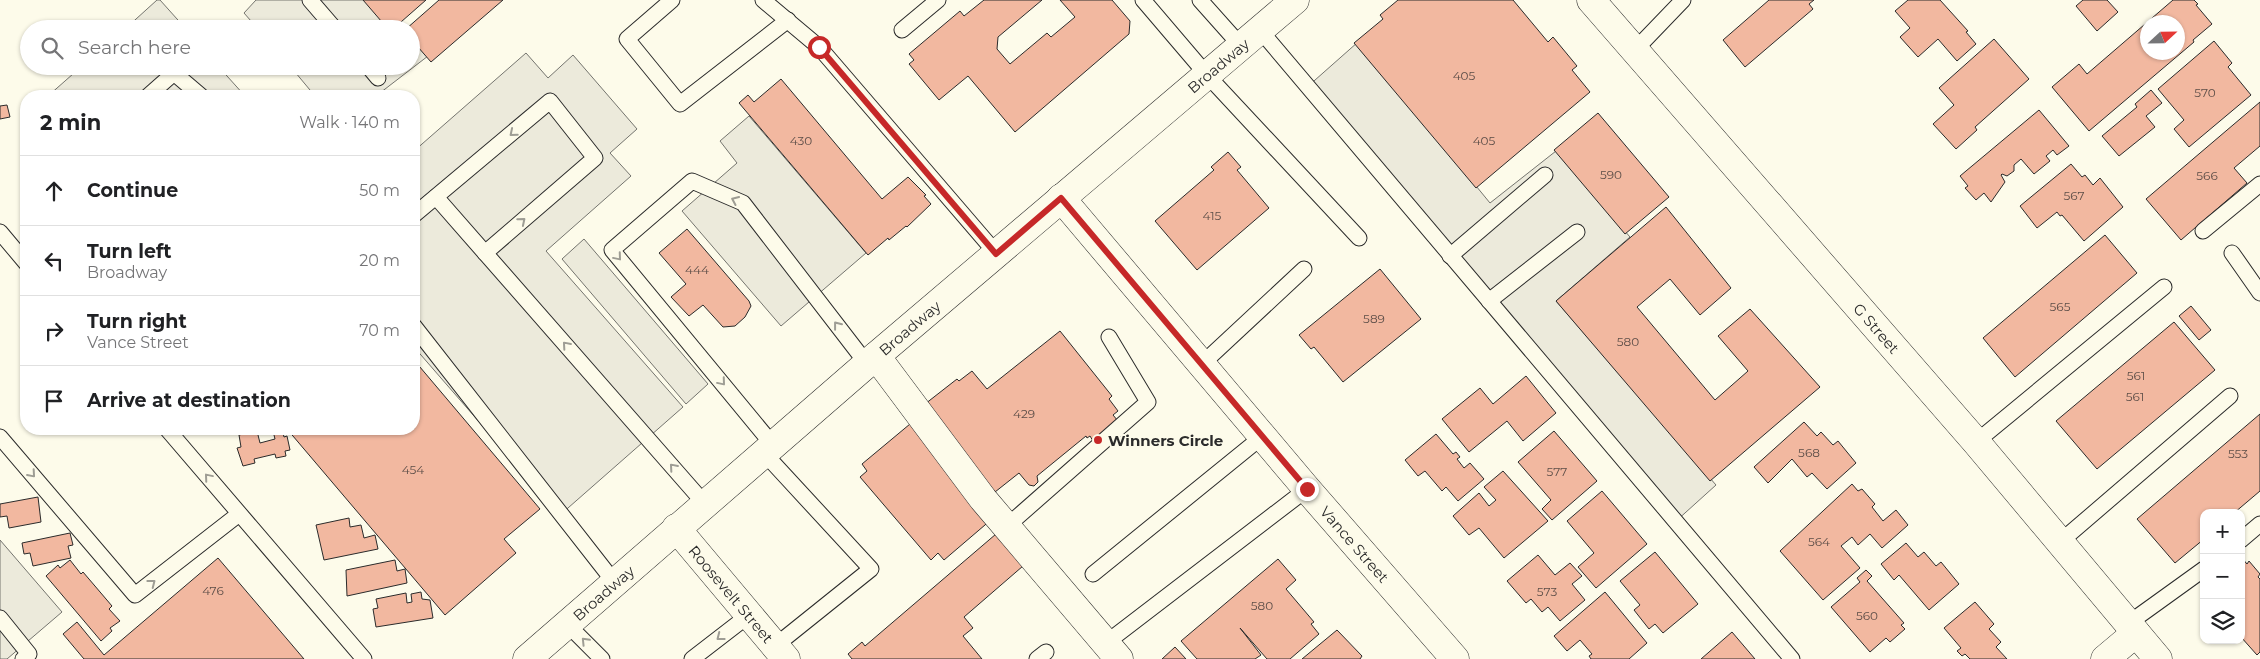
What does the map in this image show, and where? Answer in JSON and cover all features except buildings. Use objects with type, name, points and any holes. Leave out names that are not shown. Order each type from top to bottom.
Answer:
[{"type":"street","name":"Broadway","points":[[527,659],[871,360],[1295,0]]},
{"type":"street","name":"G Street","points":[[1591,0],[1976,442],[2158,659]]},
{"type":"street","name":"Vance Street","points":[[1061,198],[1307,489],[1455,659]]},
{"type":"street","points":[[871,360],[1006,527],[1113,651]]},
{"type":"street","name":"Roosevelt Street","points":[[676,528],[781,652]]},
{"type":"street","points":[[2105,659],[2133,628]]},
{"type":"lane","points":[[310,0],[327,20]]},
{"type":"lane","points":[[672,0],[627,39],[680,104],[788,20]]},
{"type":"lane","points":[[763,0],[819,47],[996,254]]},
{"type":"lane","points":[[902,30],[938,0]]},
{"type":"lane","points":[[1143,0],[1207,75],[1359,238]]},
{"type":"lane","points":[[1200,0],[1250,38],[1450,256],[1792,659]]},
{"type":"lane","points":[[1634,51],[1683,0]]},
{"type":"lane","points":[[155,90],[172,75]]},
{"type":"lane","points":[[176,75],[194,90]]},
{"type":"lane","points":[[420,210],[550,101],[596,158],[485,252]]},
{"type":"lane","points":[[1450,256],[1545,175]]},
{"type":"lane","points":[[781,652],[871,569],[769,449],[612,250],[692,181],[743,203],[871,360]]},
{"type":"lane","points":[[2203,231],[2260,184]]},
{"type":"lane","points":[[436,197],[705,504]]},
{"type":"lane","points":[[0,232],[20,256]]},
{"type":"lane","points":[[1489,301],[1577,232]]},
{"type":"lane","points":[[2232,253],[2260,293]]},
{"type":"lane","points":[[1202,364],[1304,269]]},
{"type":"lane","points":[[1976,442],[2164,287]]},
{"type":"lane","points":[[420,334],[615,582]]},
{"type":"lane","points":[[1006,527],[1148,402],[1109,338]]},
{"type":"lane","points":[[2060,542],[2230,396]]},
{"type":"lane","points":[[172,435],[364,659]]},
{"type":"lane","points":[[1093,574],[1263,436]]},
{"type":"lane","points":[[0,437],[135,596],[239,514]]},
{"type":"lane","points":[[1113,651],[1307,489]]},
{"type":"lane","points":[[2245,537],[2260,524]]},
{"type":"lane","points":[[2133,628],[2200,573]]},
{"type":"lane","points":[[692,659],[749,615]]},
{"type":"lane","points":[[0,618],[29,654],[23,659]]},
{"type":"lane","points":[[567,624],[602,659]]},
{"type":"shaded area","points":[[157,0],[160,0],[178,20],[135,20]]},
{"type":"shaded area","points":[[256,0],[365,0],[396,20],[250,20],[244,13]]},
{"type":"shaded area","points":[[1358,42],[1490,203],[1556,151],[1630,237],[1556,301],[1716,485],[1675,522],[1306,88]]},
{"type":"shaded area","points":[[420,47],[428,56],[420,62]]},
{"type":"shaded area","points":[[526,53],[548,78],[573,55],[637,129],[610,153],[631,176],[546,251],[683,407],[560,515],[420,354],[420,146]]},
{"type":"shaded area","points":[[72,75],[226,75],[240,90],[55,90]]},
{"type":"shaded area","points":[[298,75],[403,75],[384,90],[310,90]]},
{"type":"shaded area","points":[[749,116],[866,253],[781,326],[682,211],[737,163],[720,141]]},
{"type":"shaded area","points":[[584,239],[708,384],[686,404],[562,259]]},
{"type":"shaded area","points":[[0,540],[62,612],[7,659],[0,659]]},
{"type":"place","name":"Winners Circle","points":[[1098,440]]},
{"type":"route","points":[[819,47],[996,254],[1061,198],[1307,489]]}]
